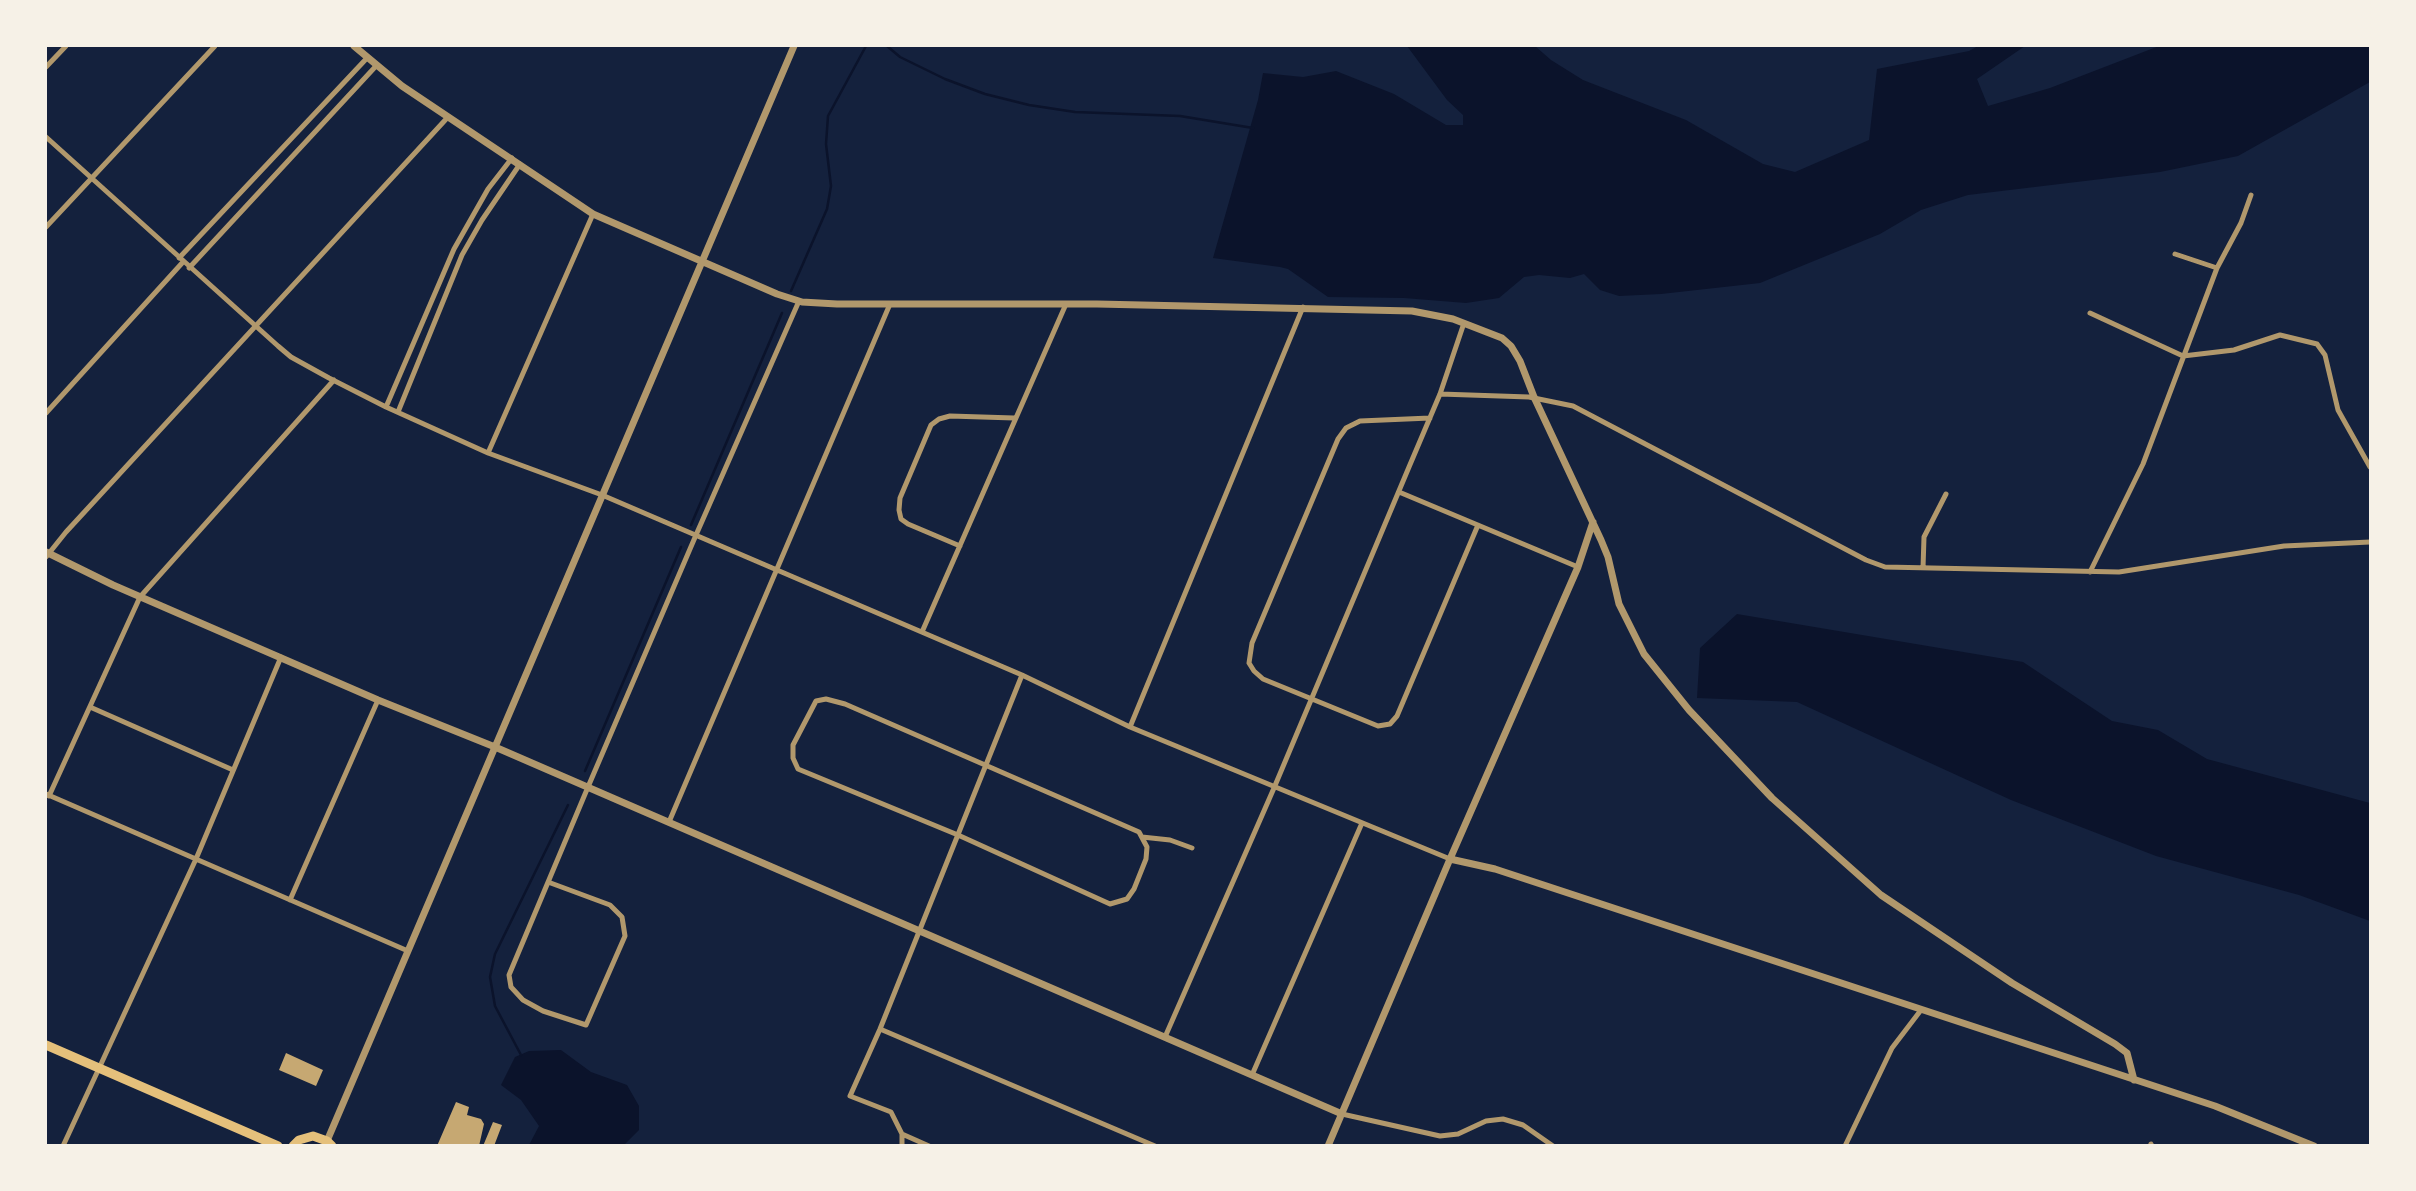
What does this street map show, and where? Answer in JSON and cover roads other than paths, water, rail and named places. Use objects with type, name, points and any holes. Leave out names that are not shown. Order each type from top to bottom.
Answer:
[{"type":"main road","points":[[46,1045],[278,1146]]},
{"type":"main road","points":[[293,1146],[306,1137],[313,1136],[329,1143]]},
{"type":"street","points":[[46,67],[66,46]]},
{"type":"street","points":[[46,227],[215,46]]},
{"type":"street","points":[[354,46],[376,66],[448,117],[593,214],[799,301],[837,304],[1066,304],[1412,311],[1464,323],[1497,335],[1511,346],[1520,361],[1608,557],[1619,604],[1644,654],[1689,710],[1772,798],[1881,895],[2012,982],[2115,1044],[2127,1053],[2134,1080]]},
{"type":"street","points":[[329,1143],[408,951],[794,46]]},
{"type":"street","points":[[46,413],[181,260],[367,58]]},
{"type":"street","points":[[189,268],[376,66]]},
{"type":"street","points":[[448,117],[46,554],[378,700],[495,747],[1342,1114],[1440,1136],[1458,1134],[1486,1121],[1503,1119],[1523,1125],[1551,1145]]},
{"type":"street","points":[[46,137],[291,357],[386,407],[488,453],[602,495],[1022,676],[1129,727],[1450,859],[1495,869],[2216,1106],[2293,1141],[2314,1146]]},
{"type":"street","points":[[386,407],[454,249],[488,189],[512,158]]},
{"type":"street","points":[[398,412],[462,255],[492,204],[520,164]]},
{"type":"street","points":[[2091,572],[2143,464],[2217,268],[2237,232],[2251,195]]},
{"type":"street","points":[[488,453],[593,214]]},
{"type":"street","points":[[2175,254],[2217,268]]},
{"type":"street","points":[[548,882],[610,905],[622,917],[625,936],[586,1025],[543,1011],[523,1000],[511,987],[509,975],[548,882],[588,787],[696,535],[799,301]]},
{"type":"street","points":[[669,822],[890,304]]},
{"type":"street","points":[[922,632],[1066,304]]},
{"type":"street","points":[[1129,727],[1303,307]]},
{"type":"street","points":[[2090,313],[2183,356],[2234,350],[2280,335],[2317,344],[2325,355],[2338,410],[2371,467]]},
{"type":"street","points":[[1165,1037],[1274,788],[1430,418],[1464,323]]},
{"type":"street","points":[[334,380],[140,597],[47,795],[408,951]]},
{"type":"street","points":[[1440,394],[1534,397],[1573,406],[1875,564],[1923,568],[2119,572],[2284,546],[2371,542]]},
{"type":"street","points":[[960,546],[901,519],[900,498],[931,425],[939,419],[950,416],[1014,418]]},
{"type":"street","points":[[1430,418],[1360,421],[1346,428],[1338,439],[1249,653],[1249,663],[1254,671],[1263,679],[1378,726],[1390,724],[1397,716],[1478,525]]},
{"type":"street","points":[[1399,492],[1578,567]]},
{"type":"street","points":[[1923,568],[1924,537],[1946,494]]},
{"type":"street","points":[[1328,1146],[1578,567],[1593,522]]},
{"type":"street","points":[[63,1146],[196,859],[281,657]]},
{"type":"street","points":[[902,1146],[902,1134],[888,1110],[850,1096],[880,1029],[1022,676]]},
{"type":"street","points":[[826,699],[845,704],[1139,832],[1147,847],[1146,859],[1127,899],[1110,904],[958,835],[798,769],[793,758],[793,745],[816,701],[826,699]]},
{"type":"street","points":[[290,900],[378,700]]},
{"type":"street","points":[[90,707],[233,770]]},
{"type":"street","points":[[1252,1075],[1362,823]]},
{"type":"street","points":[[1142,837],[1170,840],[1192,848]]},
{"type":"street","points":[[1845,1146],[1892,1048],[1921,1010]]},
{"type":"street","points":[[880,1029],[1155,1146]]},
{"type":"street","points":[[902,1134],[929,1146]]},
{"type":"water","points":[[1407,46],[1535,46],[1551,60],[1583,80],[1686,120],[1763,164],[1795,172],[1869,140],[1877,69],[1969,51],[1978,46],[2025,46],[1977,79],[1988,106],[2050,88],[2159,46],[2370,46],[2370,82],[2238,156],[2160,172],[1968,195],[1921,210],[1880,234],[1760,283],[1619,296],[1600,290],[1584,274],[1570,278],[1539,275],[1524,277],[1499,298],[1466,303],[1404,298],[1328,297],[1288,269],[1213,258],[1258,100],[1263,73],[1303,77],[1336,71],[1394,94],[1446,125],[1463,125],[1463,115],[1447,100]]},
{"type":"water","points":[[1737,614],[2023,662],[2112,721],[2158,730],[2207,759],[2370,803],[2370,921],[2299,895],[2156,856],[2011,800],[1797,702],[1697,698],[1700,648]]},
{"type":"water","points":[[561,1050],[591,1072],[627,1085],[639,1106],[639,1130],[624,1145],[529,1145],[539,1126],[521,1100],[501,1085],[515,1057],[529,1051]]},
{"type":"waterway","points":[[791,291],[827,209],[831,186],[826,144],[828,116],[866,46]]},
{"type":"waterway","points":[[887,46],[900,57],[945,79],[985,94],[1029,105],[1075,112],[1180,116],[1253,128]]},
{"type":"waterway","points":[[691,525],[782,313]]},
{"type":"waterway","points":[[585,771],[681,547]]},
{"type":"waterway","points":[[521,1055],[495,1006],[490,977],[495,954],[568,805]]}]
